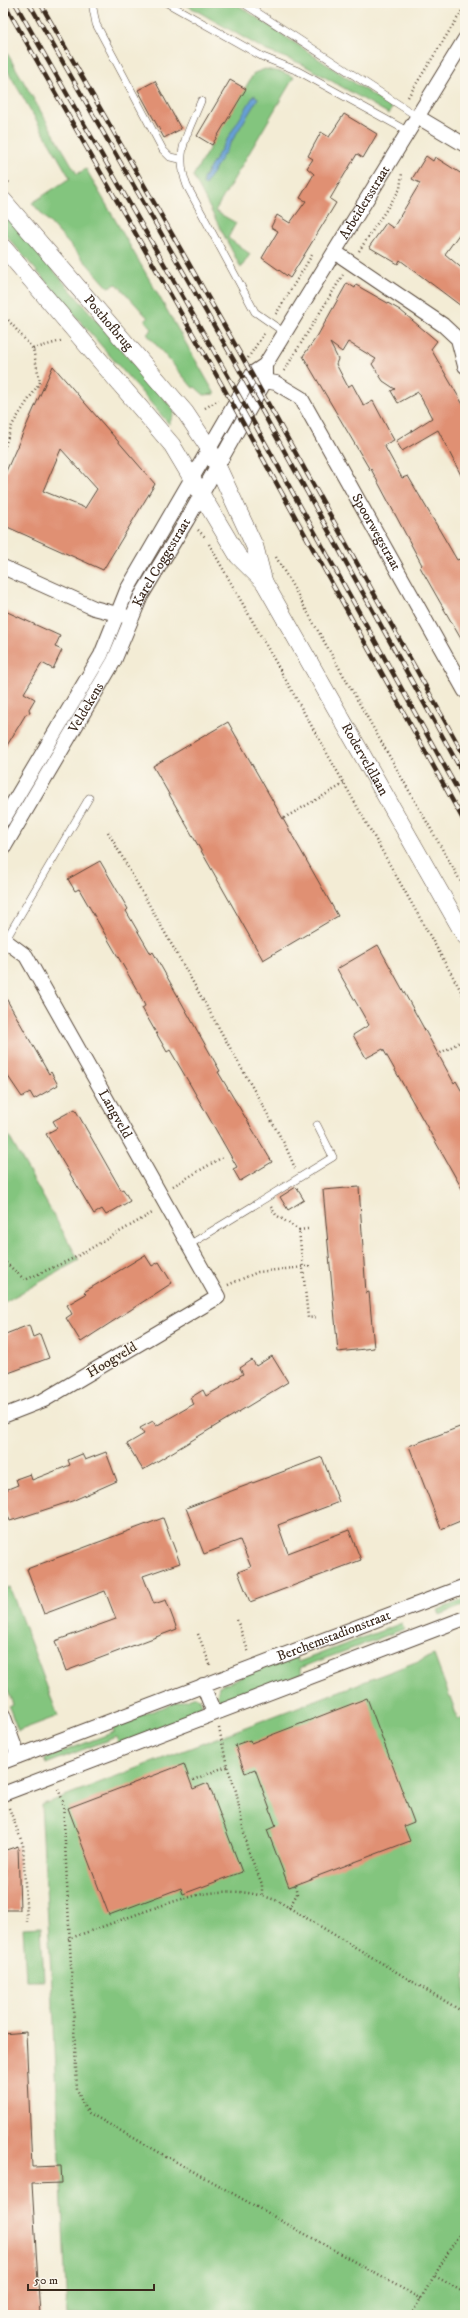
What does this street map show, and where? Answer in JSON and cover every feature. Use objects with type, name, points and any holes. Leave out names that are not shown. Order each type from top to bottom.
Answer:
[{"type":"street","name":"Arbeidersstraat","points":[[209,448],[252,373],[265,365],[465,40]]},
{"type":"street","points":[[418,117],[465,145]]},
{"type":"street","name":"Posthofbrug","points":[[3,200],[185,412],[209,448]]},
{"type":"street","points":[[3,247],[172,445],[192,477]]},
{"type":"street","points":[[335,252],[462,339],[465,366]]},
{"type":"street","points":[[265,365],[271,382]]},
{"type":"street","name":"Karel Coggestraat","points":[[3,567],[94,608],[132,618],[141,596],[187,520],[226,449],[271,382]]},
{"type":"street","name":"Spoorwegstraat","points":[[271,382],[301,398],[464,688]]},
{"type":"street","name":"Roderveldlaan","points":[[209,448],[255,547],[264,582],[465,936]]},
{"type":"street","name":"Karel Coggestraat","points":[[117,614],[127,590],[209,448]]},
{"type":"street","name":"Roderveldlaan","points":[[192,477],[238,556],[264,582]]},
{"type":"street","name":"Veldekens","points":[[3,820],[101,655],[117,614]]},
{"type":"street","name":"Veldekens","points":[[3,849],[114,661],[132,618]]},
{"type":"street","points":[[23,786],[36,794]]},
{"type":"street","name":"Langveld","points":[[4,940],[26,956],[164,1199],[216,1294]]},
{"type":"street","name":"Hoogveld","points":[[3,1416],[44,1400],[216,1294]]},
{"type":"street","name":"Berchemstadionstraat","points":[[3,1762],[465,1586]]},
{"type":"street","points":[[5,1800],[53,1775],[465,1618]]},
{"type":"street","points":[[203,1685],[214,1713]]},
{"type":"street","points":[[3,1715],[18,1756]]},
{"type":"lane","points":[[92,3],[96,24],[163,150],[170,157],[180,159]]},
{"type":"lane","points":[[167,3],[263,57],[298,71],[409,132]]},
{"type":"lane","points":[[243,3],[418,117]]},
{"type":"lane","points":[[201,101],[183,143],[180,159],[182,172],[187,186],[255,312],[270,324],[285,332]]},
{"type":"lane","points":[[4,940],[89,798]]},
{"type":"lane","points":[[189,1245],[333,1157],[317,1125]]},
{"type":"path","points":[[402,108],[465,6]]},
{"type":"path","points":[[271,382],[400,189],[403,166]]},
{"type":"path","points":[[270,324],[316,249]]},
{"type":"path","points":[[3,314],[32,349],[40,382],[12,425],[3,452]]},
{"type":"path","points":[[32,349],[68,339]]},
{"type":"path","points":[[187,520],[205,537],[465,998]]},
{"type":"path","name":"Roderveldlaan","points":[[328,647],[465,889]]},
{"type":"path","points":[[284,818],[344,784]]},
{"type":"path","points":[[108,832],[285,1145],[300,1178]]},
{"type":"path","points":[[438,1054],[465,1039]]},
{"type":"path","points":[[3,1260],[25,1280],[74,1258],[164,1199],[223,1157]]},
{"type":"path","points":[[265,1198],[276,1215],[299,1230],[308,1229]]},
{"type":"path","points":[[299,1230],[308,1318],[317,1317]]},
{"type":"path","points":[[216,1294],[258,1272],[312,1266]]},
{"type":"path","points":[[237,1620],[250,1654]]},
{"type":"path","points":[[198,1634],[212,1668]]},
{"type":"path","points":[[214,1713],[227,1766],[236,1791],[247,1848],[262,1884],[262,1895]]},
{"type":"path","points":[[193,1780],[227,1766]]},
{"type":"path","points":[[53,1775],[63,1801],[68,1939],[76,2089],[82,2105],[89,2113],[421,2299]]},
{"type":"path","points":[[5,1800],[23,1845],[27,1922]]},
{"type":"path","points":[[290,1908],[296,1894],[295,1885]]},
{"type":"path","points":[[68,1939],[197,1894],[225,1891],[262,1895],[290,1908],[465,2013]]},
{"type":"path","points":[[411,2315],[465,2224]]},
{"type":"path","points":[[435,2276],[465,2293]]},
{"type":"green space","points":[[183,3],[235,3],[392,108],[389,114],[302,64],[267,51]]},
{"type":"green space","points":[[3,46],[77,174],[86,169],[215,394],[204,395],[195,387],[193,388],[147,334],[152,329],[145,321],[148,318],[117,284],[108,287],[32,203],[70,178],[3,63]]},
{"type":"green space","points":[[265,69],[282,72],[294,77],[215,211],[236,223],[228,238],[250,254],[241,268],[193,176],[254,73]]},
{"type":"green space","points":[[3,212],[175,411],[169,424],[3,232]]},
{"type":"green space","points":[[3,1126],[79,1260],[3,1303]]},
{"type":"green space","points":[[3,1587],[10,1588],[58,1716],[18,1731],[9,1707],[13,1705],[3,1677]]},
{"type":"green space","points":[[465,1599],[465,1605],[440,1615],[438,1610]]},
{"type":"green space","points":[[402,1623],[404,1629],[300,1668],[302,1674],[226,1703],[219,1700],[217,1696],[219,1686],[295,1655],[298,1662]]},
{"type":"green space","points":[[434,1655],[458,1719],[465,1717],[465,2315],[67,2315],[53,2005],[41,1805]]},
{"type":"green space","points":[[196,1696],[200,1699],[202,1705],[198,1713],[119,1745],[116,1737],[46,1764],[44,1759],[114,1732],[112,1725]]},
{"type":"green space","points":[[41,1927],[44,1980],[26,1980],[23,1928]]},
{"type":"water","points":[[254,95],[258,98],[257,100],[205,185],[203,184],[203,179]]},
{"type":"building","points":[[230,80],[246,89],[212,145],[197,136]]},
{"type":"building","points":[[155,81],[181,129],[164,138],[138,90]]},
{"type":"building","points":[[344,114],[377,134],[363,158],[357,154],[337,187],[330,199],[336,203],[290,278],[262,258],[278,231],[271,227],[277,215],[290,223],[306,201],[300,198],[314,174],[307,168],[313,159],[308,156],[321,132],[329,137]]},
{"type":"building","points":[[426,156],[433,161],[435,157],[465,176],[465,226],[445,254],[465,271],[465,309],[400,260],[398,264],[369,247],[386,223],[393,228],[420,183],[412,179]]},
{"type":"building","points":[[347,283],[355,288],[356,285],[400,310],[437,341],[431,349],[465,408],[465,483],[438,430],[402,451],[396,441],[432,418],[418,392],[398,403],[391,391],[395,389],[383,381],[372,364],[376,359],[348,342],[342,352],[330,343],[338,359],[336,364],[348,387],[352,384],[364,406],[373,401],[394,440],[384,445],[402,478],[408,476],[457,560],[460,559],[465,567],[465,646],[420,567],[422,565],[371,469],[370,470],[303,356],[318,335]]},
{"type":"building","points":[[53,366],[155,484],[103,570],[3,525],[3,478]],"holes":[[[61,449],[97,489],[85,508],[43,491]]]},
{"type":"building","points":[[3,610],[60,636],[55,647],[62,650],[53,669],[42,663],[24,693],[35,699],[29,709],[30,713],[26,714],[3,752]]},
{"type":"building","points":[[228,722],[338,916],[263,960],[153,766]]},
{"type":"building","points":[[100,861],[128,909],[126,911],[151,954],[153,952],[220,1071],[218,1072],[272,1162],[240,1181],[233,1169],[237,1167],[170,1050],[167,1052],[142,1008],[145,1006],[140,995],[79,889],[75,891],[68,879]]},
{"type":"building","points":[[378,945],[454,1083],[456,1081],[465,1097],[465,1194],[383,1049],[366,1058],[353,1035],[369,1025],[337,969]]},
{"type":"building","points":[[3,993],[49,1074],[51,1072],[58,1085],[34,1099],[30,1092],[22,1097],[3,1069]]},
{"type":"building","points":[[75,1109],[121,1190],[123,1189],[130,1201],[106,1215],[102,1209],[94,1214],[46,1134],[57,1128],[53,1121]]},
{"type":"building","points":[[296,1187],[304,1200],[288,1210],[280,1197]]},
{"type":"building","points":[[359,1187],[366,1293],[369,1292],[374,1348],[338,1352],[323,1190]]},
{"type":"building","points":[[145,1255],[152,1266],[159,1262],[172,1283],[81,1342],[66,1318],[72,1314],[67,1305],[86,1294],[84,1292]]},
{"type":"building","points":[[29,1325],[33,1337],[40,1334],[49,1358],[3,1375],[3,1335]]},
{"type":"building","points":[[272,1356],[288,1382],[143,1470],[127,1444],[144,1434],[140,1428],[153,1421],[156,1426],[194,1404],[190,1398],[203,1390],[206,1396],[243,1374],[240,1368],[252,1360],[256,1366]]},
{"type":"building","points":[[465,1425],[465,1519],[441,1529],[409,1446]]},
{"type":"building","points":[[106,1452],[117,1481],[72,1501],[10,1521],[3,1503],[3,1491],[18,1485],[16,1479],[30,1474],[32,1480],[70,1465],[68,1460],[82,1454],[85,1460]]},
{"type":"building","points":[[322,1457],[339,1502],[278,1525],[288,1553],[349,1530],[361,1560],[250,1602],[238,1572],[251,1567],[240,1540],[204,1554],[186,1508]]},
{"type":"building","points":[[163,1518],[180,1563],[143,1576],[154,1604],[166,1600],[177,1629],[66,1671],[55,1641],[116,1619],[105,1591],[44,1614],[27,1569]]},
{"type":"building","points":[[367,1698],[414,1822],[404,1826],[410,1841],[289,1887],[267,1830],[276,1826],[255,1769],[245,1773],[235,1745],[250,1740],[251,1743]]},
{"type":"building","points":[[184,1764],[193,1789],[208,1783],[242,1872],[183,1894],[181,1888],[109,1915],[68,1808]]},
{"type":"building","points":[[18,1846],[20,1910],[3,1910],[3,1851]]},
{"type":"building","points":[[26,2032],[32,2167],[61,2166],[62,2183],[32,2184],[40,2315],[3,2315],[3,2034]]},
{"type":"railway","points":[[4,3],[222,385],[465,823]]},
{"type":"railway","points":[[15,3],[228,376],[465,803]]},
{"type":"railway","points":[[29,3],[236,364],[465,777]]},
{"type":"railway","points":[[40,3],[241,355],[465,757]]}]
